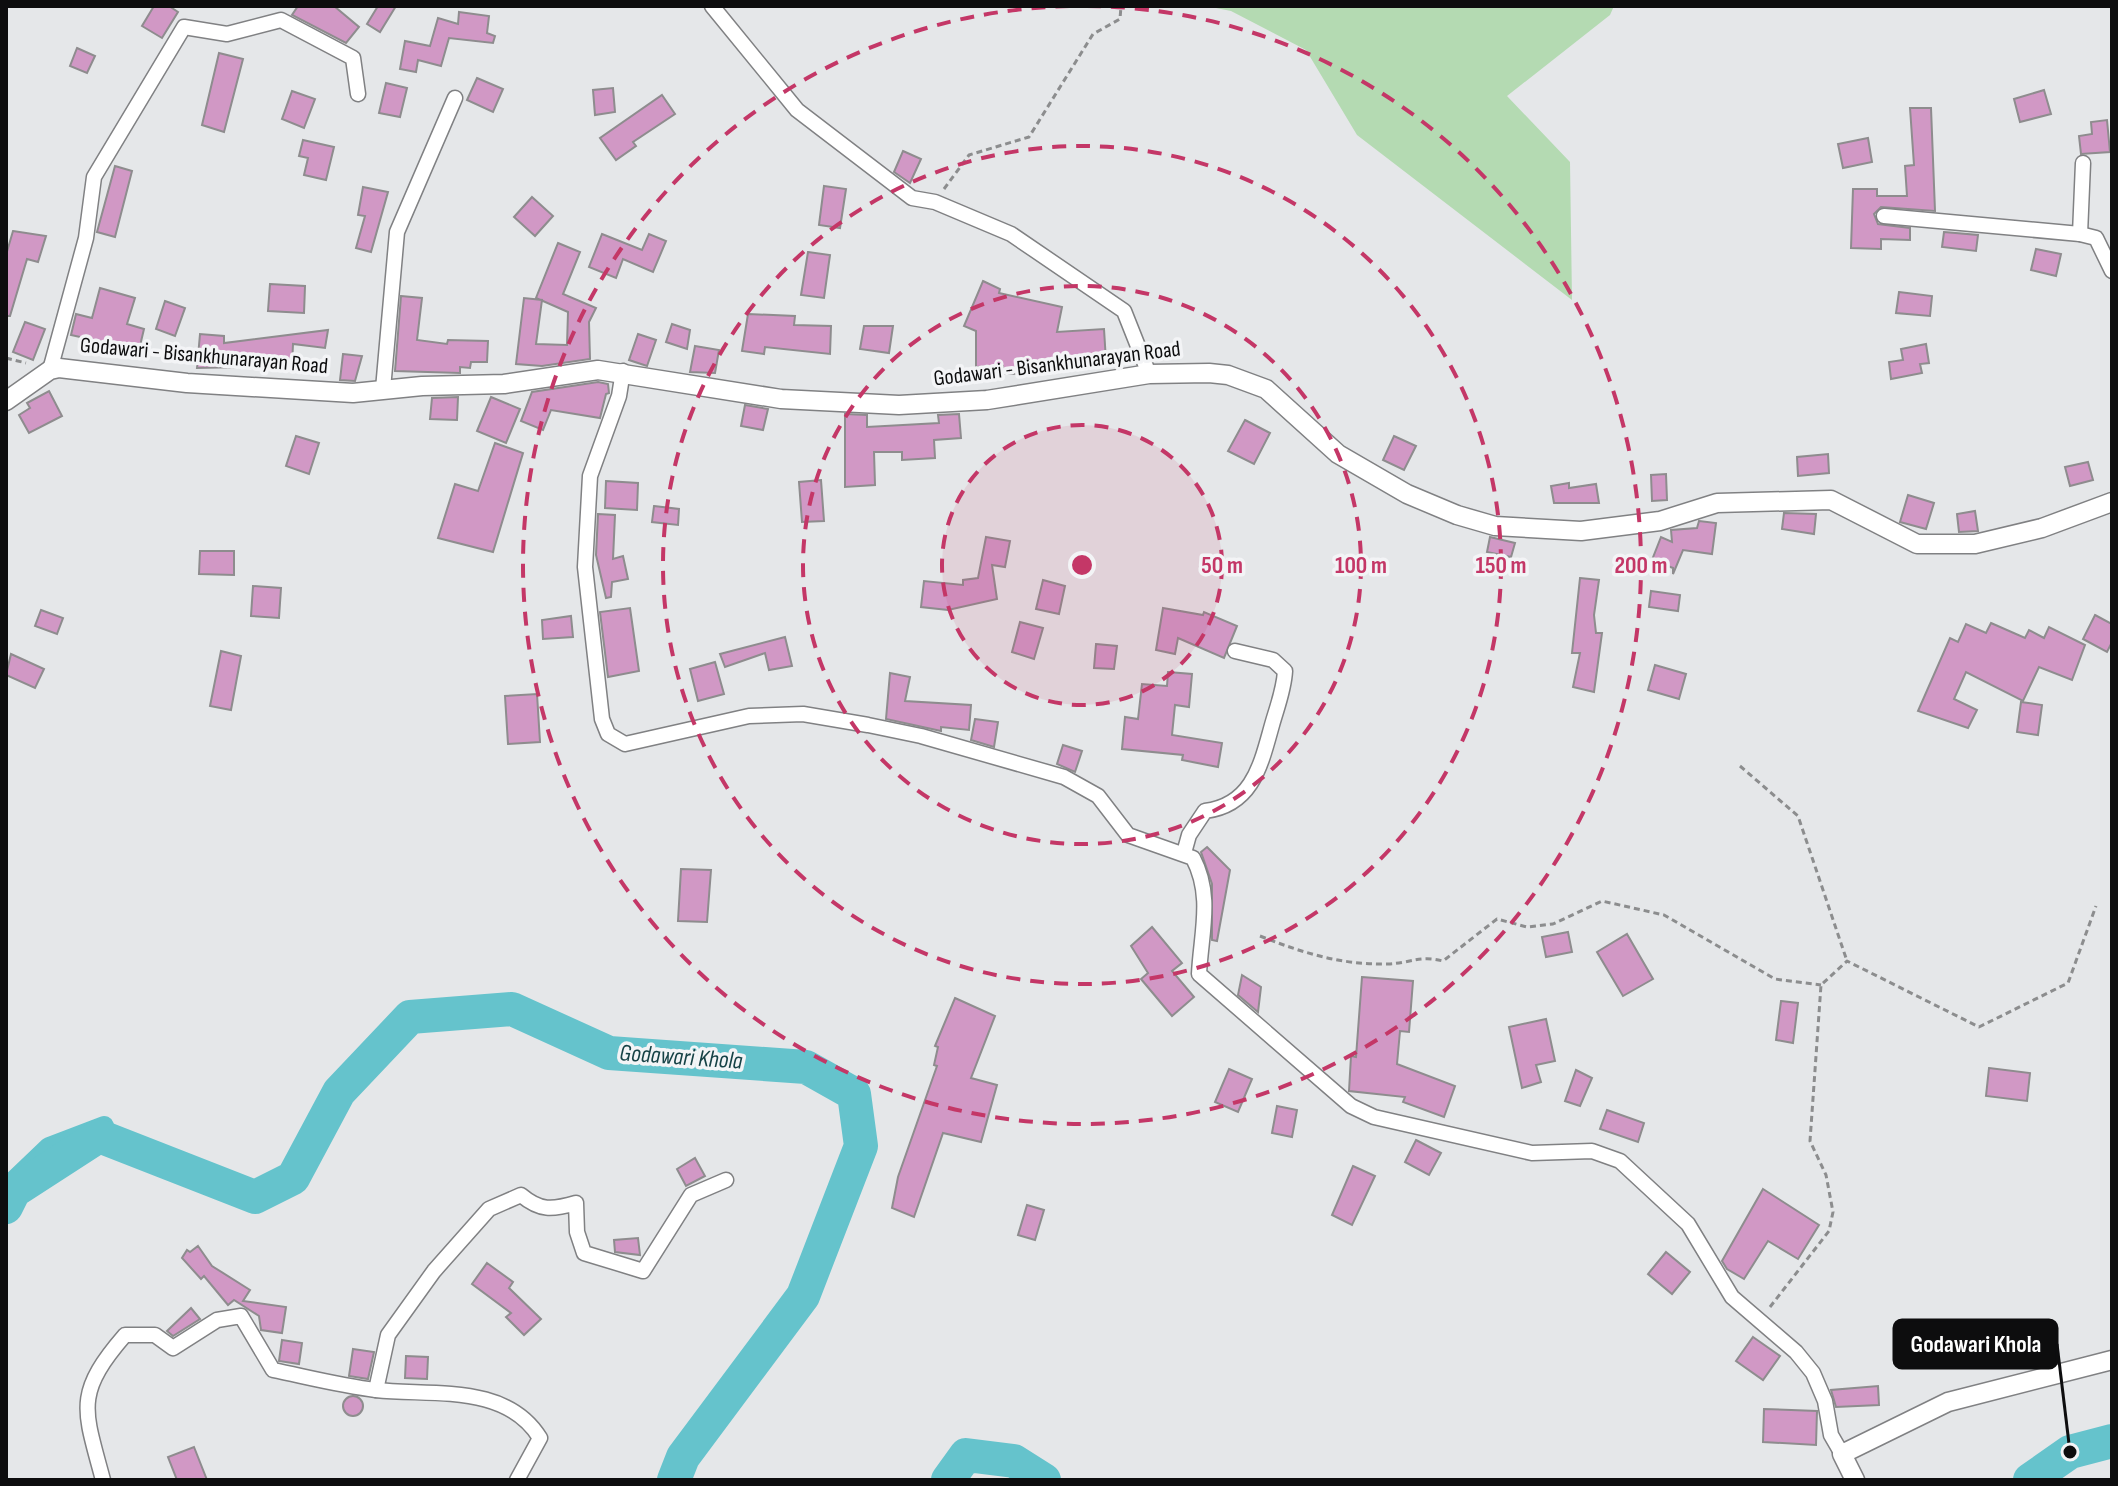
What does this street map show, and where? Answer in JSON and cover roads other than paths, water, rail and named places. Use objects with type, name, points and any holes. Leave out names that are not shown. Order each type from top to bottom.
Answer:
[{"type":"street","points":[[712,6],[797,110],[912,198],[935,202],[1011,234],[1124,311],[1149,374]]},
{"type":"street","points":[[50,370],[86,238],[94,177],[184,27],[227,34],[281,20],[353,58],[358,94]]},
{"type":"street","points":[[383,389],[397,232],[455,98]]},
{"type":"street","points":[[2080,234],[2083,163]]},
{"type":"street","points":[[1884,216],[2080,234],[2096,238],[2112,271]]},
{"type":"street","name":"Godawari - Bisankhunarayan Road","points":[[6,401],[50,370],[79,369],[187,383],[318,392],[504,384],[598,370],[623,371],[781,399],[899,405],[987,400],[1180,371],[1228,375],[1266,389],[1281,399],[1309,432],[1338,454],[1407,494],[1457,515],[1495,526],[1581,531],[1660,521],[1717,503],[1831,500],[1917,544],[1975,544],[2042,528],[2112,502]]},
{"type":"street","points":[[623,371],[619,396],[590,476],[585,567],[602,719],[608,734],[625,744],[749,716],[803,714],[895,730],[1064,777],[1098,796],[1128,835],[1193,858],[1204,879],[1206,909],[1199,974],[1351,1106],[1374,1117],[1463,1139],[1532,1153],[1592,1151],[1620,1161],[1688,1224],[1732,1297],[1796,1352],[1813,1373],[1825,1401],[1831,1435],[1854,1478]]},
{"type":"street","points":[[1184,853],[1189,835],[1205,811],[1221,809],[1240,796],[1257,773],[1266,754],[1284,685],[1285,671],[1273,660],[1235,651]]},
{"type":"street","points":[[376,1390],[388,1335],[434,1271],[489,1209],[521,1195],[536,1207],[556,1209],[576,1203],[577,1232],[584,1253],[643,1271],[691,1195],[726,1180]]},
{"type":"street","points":[[103,1480],[87,1417],[86,1396],[91,1378],[125,1335],[155,1335],[173,1348],[217,1320],[241,1316],[273,1370],[376,1390],[457,1394],[503,1405],[521,1415],[540,1438],[517,1480]]},
{"type":"street","points":[[1842,1454],[1948,1402],[2112,1360]]},
{"type":"waterway","name":"Godawari Khola","points":[[6,1207],[14,1191],[99,1136],[255,1197],[293,1178],[339,1092],[410,1017],[512,1009],[609,1053],[806,1067],[854,1094],[861,1146],[803,1296],[683,1457],[674,1480]]},
{"type":"waterway","points":[[6,1188],[49,1147],[104,1126]]},
{"type":"waterway","name":"Godawari Khola","points":[[2030,1480],[2070,1452],[2112,1441]]},
{"type":"waterway","name":"Godawari Khola","points":[[948,1480],[966,1455],[1014,1461],[1044,1480]]},
{"type":"place","name":"Godawari Khola","points":[[2070,1452]]}]
